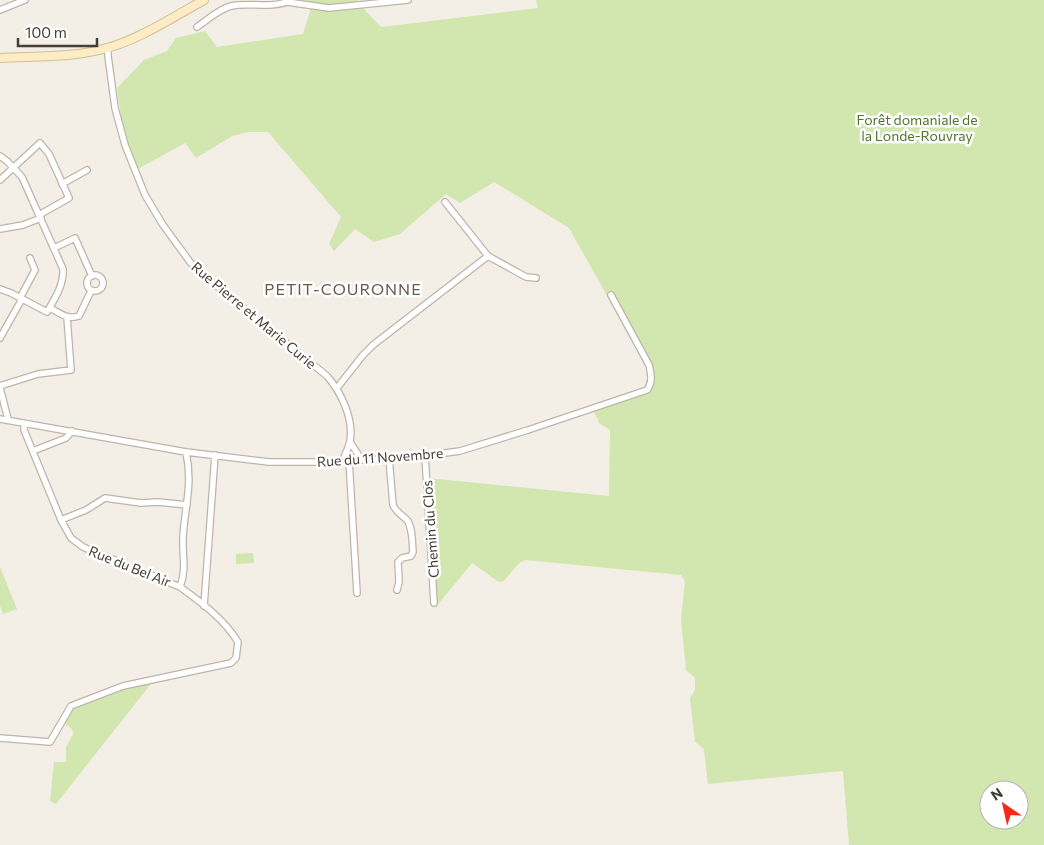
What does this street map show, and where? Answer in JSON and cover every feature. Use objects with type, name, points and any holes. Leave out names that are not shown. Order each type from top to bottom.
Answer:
[{"type":"street","points":[[0,10],[25,0]]},
{"type":"street","points":[[0,58],[88,53],[108,48],[133,38],[204,0]]},
{"type":"street","points":[[197,26],[228,7],[289,1],[329,8],[408,0]]},
{"type":"street","name":"Rue Pierre et Marie Curie","points":[[108,48],[114,101],[125,145],[145,195],[163,225],[190,262],[326,376],[337,388],[345,405],[350,427],[350,442],[346,460]]},
{"type":"street","points":[[0,180],[40,143],[49,154],[69,198],[23,225],[0,229]]},
{"type":"street","points":[[0,156],[14,167],[22,177],[63,268],[64,278],[47,312],[0,289]]},
{"type":"street","points":[[62,184],[87,170]]},
{"type":"street","points":[[445,202],[488,256],[526,277],[536,278]]},
{"type":"street","points":[[54,248],[75,238],[92,276]]},
{"type":"street","points":[[337,388],[363,355],[374,345],[488,256]]},
{"type":"street","points":[[0,338],[35,270],[30,258]]},
{"type":"street","points":[[91,291],[99,290],[102,284],[99,277],[92,276]]},
{"type":"street","points":[[91,291],[87,287],[87,282],[92,276]]},
{"type":"street","points":[[50,308],[67,317],[79,316],[91,291]]},
{"type":"street","name":"Rue du 11 Novembre","points":[[0,419],[186,452],[269,462],[389,458],[460,451],[647,390],[651,384],[652,375],[649,365],[611,295]]},
{"type":"street","points":[[8,419],[0,387],[38,374],[70,370],[67,317]]},
{"type":"street","name":"Rue du Bel Air","points":[[24,423],[24,430],[60,520],[71,538],[82,547],[180,587],[184,575],[183,539],[190,482],[186,452]]},
{"type":"street","points":[[33,451],[66,438],[72,431]]},
{"type":"street","name":"Rue Pierre et Marie Curie","points":[[350,442],[361,459]]},
{"type":"street","points":[[204,606],[215,455]]},
{"type":"street","name":"Chemin du Clos","points":[[425,455],[434,603]]},
{"type":"street","points":[[389,458],[393,505],[410,526],[413,552],[411,556],[402,558],[398,562],[399,582],[397,590]]},
{"type":"street","points":[[346,460],[356,593]]},
{"type":"street","points":[[60,520],[86,510],[104,498],[141,503],[158,502],[187,505]]},
{"type":"street","points":[[0,738],[50,742],[71,706],[123,686],[231,663],[236,658],[238,642],[232,631],[180,587]]},
{"type":"green space","name":"Forêt domaniale de la Londe-Rouvray","points":[[296,0],[357,0],[381,27],[538,8],[536,0],[1044,0],[1044,845],[849,845],[843,771],[708,784],[704,749],[695,742],[690,698],[695,690],[695,678],[686,670],[681,619],[685,581],[681,575],[525,560],[519,563],[504,581],[499,582],[472,563],[435,608],[427,478],[609,496],[610,430],[599,423],[593,409],[646,392],[650,372],[569,228],[494,182],[460,203],[446,194],[400,234],[374,242],[355,229],[334,251],[329,244],[341,217],[268,132],[249,132],[232,136],[196,158],[185,143],[136,170],[121,116],[117,88],[144,60],[167,51],[176,38],[205,31],[217,47],[303,34],[312,5]]},
{"type":"green space","points":[[253,553],[254,563],[236,564],[236,554]]},
{"type":"green space","points":[[0,567],[17,609],[3,614],[0,606]]},
{"type":"green space","points":[[150,683],[56,804],[50,801],[54,762],[66,762],[66,747],[73,734],[72,729],[64,723],[70,711],[127,687]]},
{"type":"district","name":"PETIT-COURONNE","points":[[343,288]]}]
